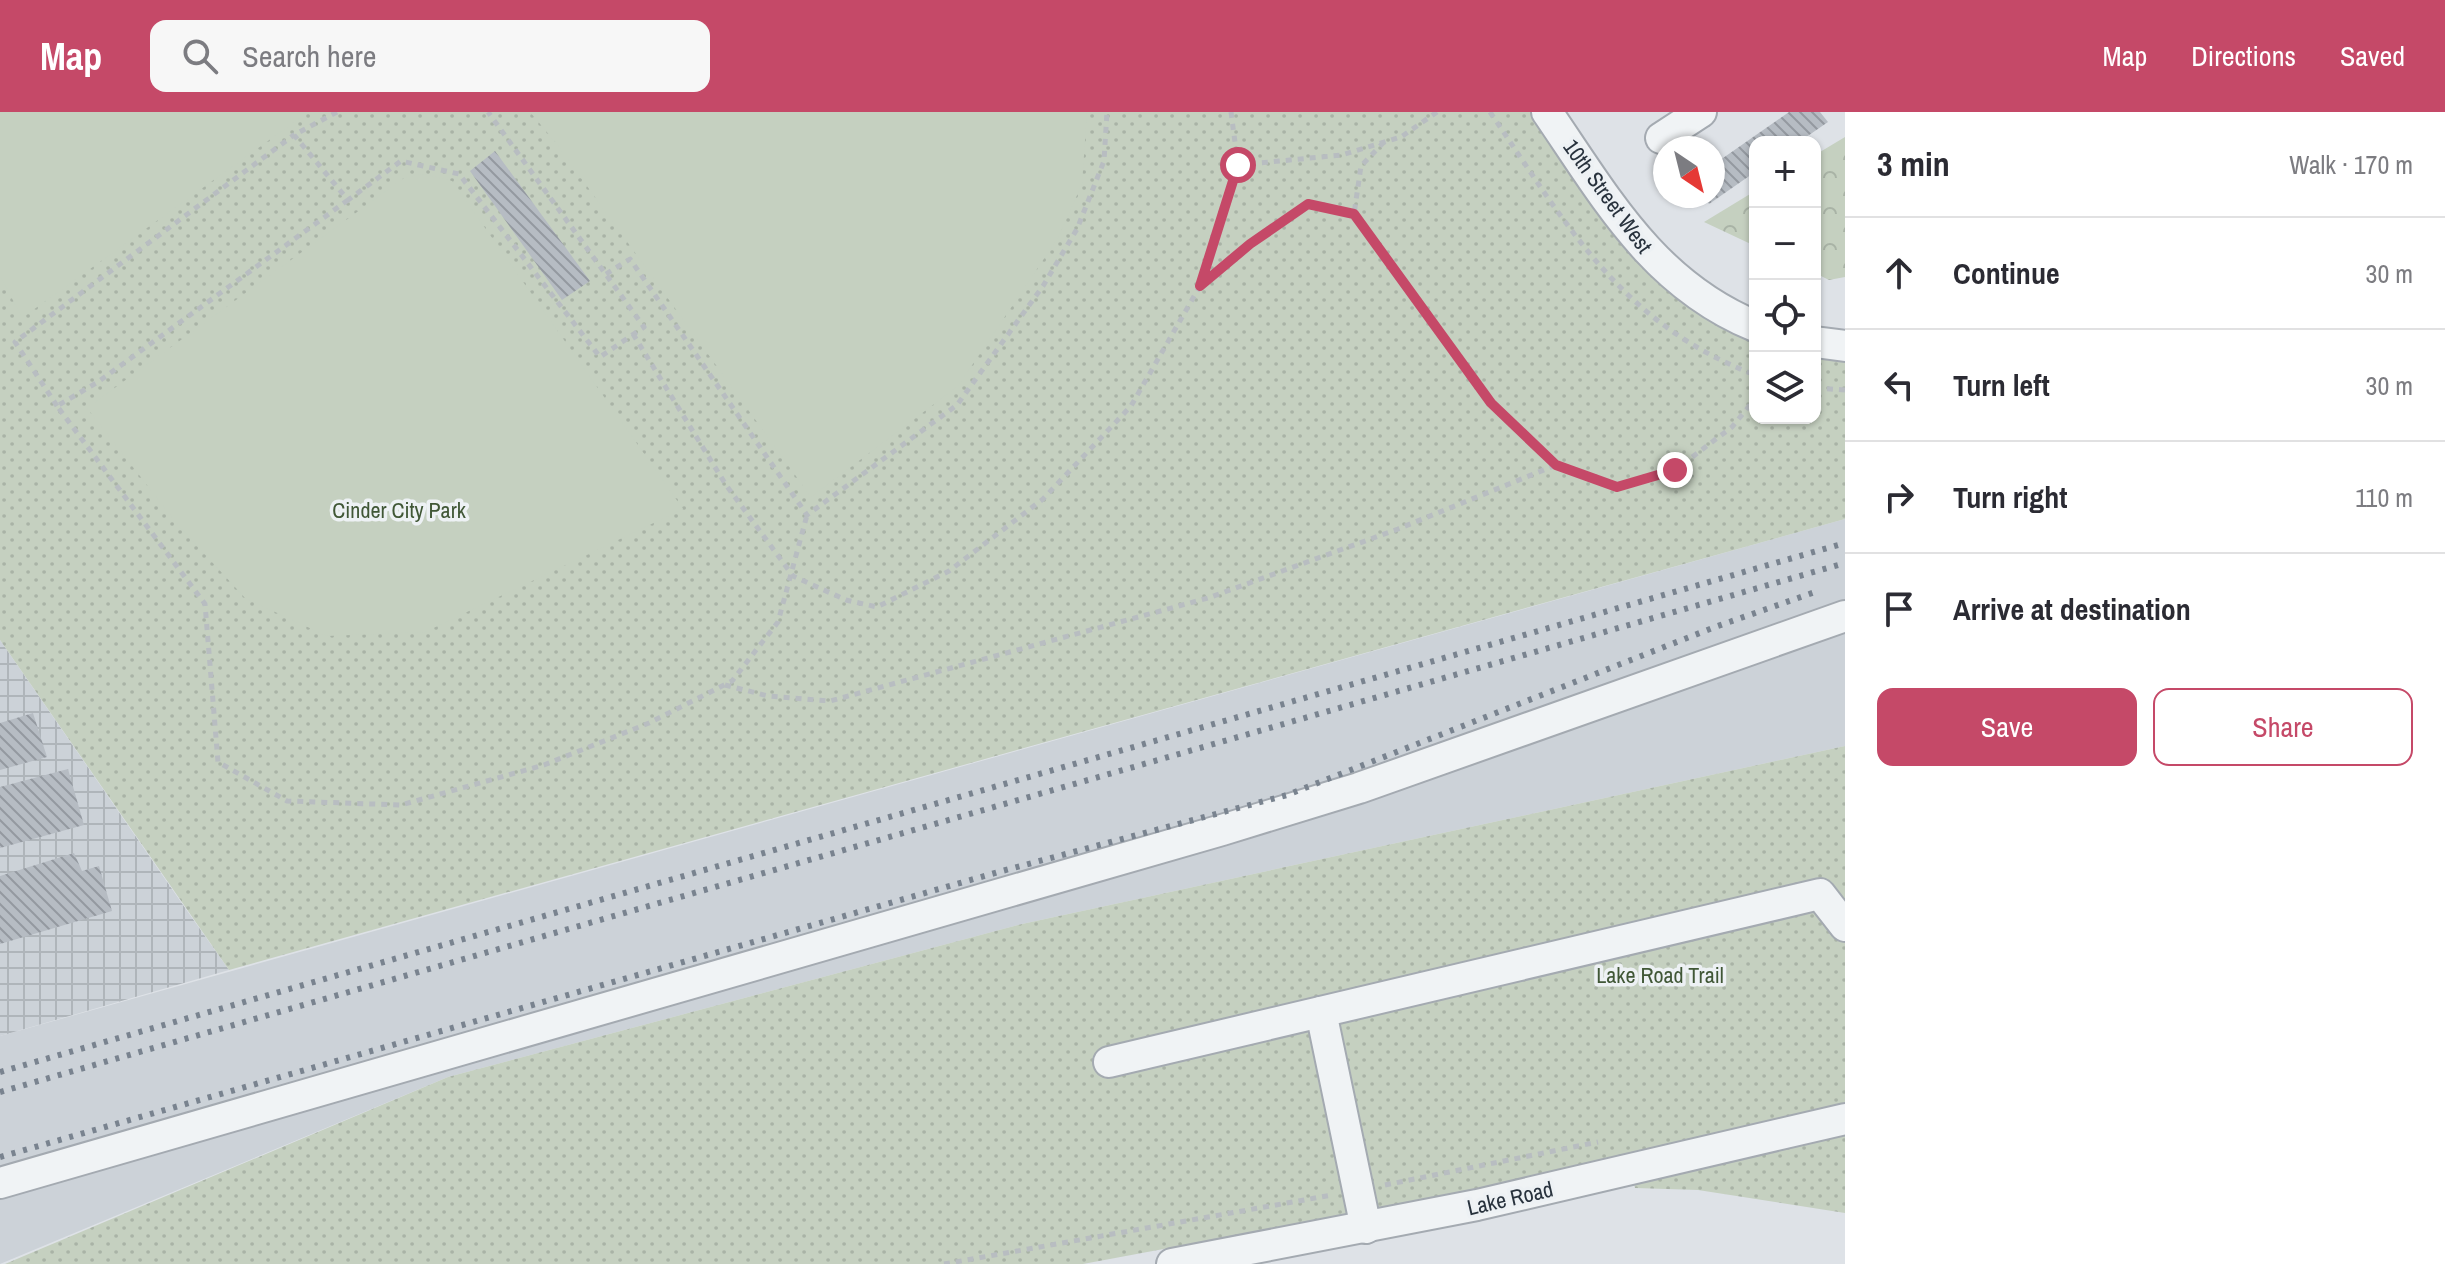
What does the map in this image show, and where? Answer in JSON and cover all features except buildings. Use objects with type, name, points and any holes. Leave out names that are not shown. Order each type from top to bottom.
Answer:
[{"type":"street","name":"10th Street West","points":[[1547,112],[1645,251],[1692,291],[1749,323]]},
{"type":"street","points":[[1664,136],[1701,112]]},
{"type":"street","points":[[1821,343],[1845,346]]},
{"type":"street","points":[[0,1183],[1283,812],[1845,616]]},
{"type":"street","points":[[1109,1062],[1820,894],[1845,926]]},
{"type":"street","points":[[1321,1012],[1355,1190],[1366,1228]]},
{"type":"street","name":"Lake Road","points":[[1172,1264],[1366,1228],[1845,1119]]},
{"type":"path","points":[[337,112],[294,135],[15,342],[57,406],[205,604],[218,762],[287,801],[401,805],[544,765],[649,723],[732,681],[778,622],[793,576],[807,515],[957,405],[1043,286],[1077,229],[1104,161],[1107,112]]},
{"type":"path","points":[[57,406],[98,382],[401,161],[459,174],[600,357],[644,327],[488,112]]},
{"type":"path","points":[[633,334],[726,485],[793,576],[846,600],[877,607],[949,571],[1043,499],[1131,406],[1200,286],[1238,165],[1231,112]]},
{"type":"path","points":[[1238,165],[1342,155],[1401,137],[1437,112]]},
{"type":"path","points":[[1490,112],[1608,278],[1673,334],[1749,372]]},
{"type":"path","points":[[294,135],[348,200]]},
{"type":"path","points":[[1354,214],[1361,166],[1384,142]]},
{"type":"path","points":[[1200,286],[1250,244],[1308,204],[1354,214],[1491,403],[1556,465],[1617,487],[1675,470],[1732,427],[1749,406]]},
{"type":"path","points":[[606,274],[630,259],[807,515]]},
{"type":"path","points":[[1821,388],[1845,390]]},
{"type":"path","points":[[725,685],[768,696],[830,701],[846,697],[1208,598],[1398,529],[1556,465]]},
{"type":"path","points":[[944,1264],[1603,1142]]},
{"type":"shaded area","points":[[1845,519],[1845,746],[1022,924],[448,1077],[0,1264],[0,1036]]},
{"type":"shaded area","points":[[0,640],[183,905],[229,970],[0,1036]]},
{"type":"green space","name":"Cinder City Park","points":[[0,112],[1547,112],[1628,231],[1749,316],[1749,424],[1821,424],[1821,342],[1845,344],[1845,519],[229,970],[0,640]]},
{"type":"green space","points":[[0,112],[308,112],[22,318],[0,275]]},
{"type":"green space","points":[[530,112],[1087,112],[1082,184],[1058,238],[958,386],[811,497],[556,143]]},
{"type":"green space","points":[[1845,137],[1845,277],[1829,280],[1821,276],[1821,151]]},
{"type":"green space","points":[[423,174],[452,181],[683,509],[425,632],[327,636],[245,598],[178,525],[87,408],[404,178]]},
{"type":"green space","points":[[1749,195],[1749,243],[1704,222]]},
{"type":"green space","name":"Lake Road Trail","points":[[1845,746],[1845,1213],[1698,1190],[1635,1188],[1628,1156],[1475,1191],[1083,1264],[5,1264],[448,1077],[1022,924]]},
{"type":"railway","points":[[0,1072],[1845,543]]},
{"type":"railway","points":[[0,1092],[1845,563]]},
{"type":"railway","points":[[0,1157],[1002,871],[1287,795],[1715,627],[1818,591]]},
{"type":"route","points":[[1238,165],[1200,286],[1250,244],[1308,204],[1354,214],[1415,300],[1450,342],[1491,403],[1556,465],[1617,487],[1675,470]]}]
